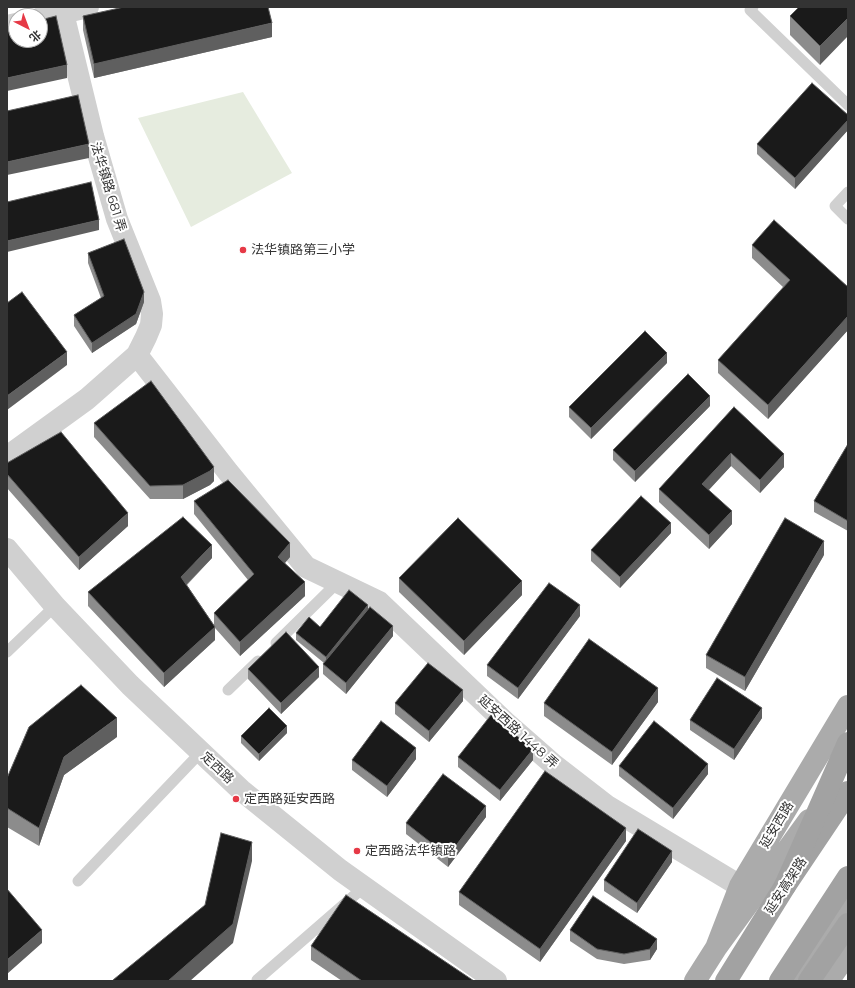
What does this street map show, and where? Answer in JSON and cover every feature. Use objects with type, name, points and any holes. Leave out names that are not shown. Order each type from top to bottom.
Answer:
[{"type":"highway","points":[[785,886],[848,743]]},
{"type":"highway","name":"延安高架路","points":[[726,981],[785,886],[848,792]]},
{"type":"highway","points":[[780,981],[848,877]]},
{"type":"highway","points":[[809,981],[848,924]]},
{"type":"main road","name":"延安西路","points":[[716,948],[740,886],[848,706]]},
{"type":"main road","name":"延安西路","points":[[695,981],[716,948],[848,766]]},
{"type":"main road","points":[[793,981],[848,899]]},
{"type":"main road","points":[[828,981],[848,953]]},
{"type":"street","points":[[48,16],[88,7]]},
{"type":"street","name":"法华镇路 681 弄","points":[[7,457],[87,399],[136,355],[151,324],[152,314],[150,302],[117,219],[93,136],[62,13]]},
{"type":"street","name":"延安西路 1448 弄","points":[[136,355],[228,472],[306,567],[379,602],[505,722],[554,765],[607,806],[740,886]]},
{"type":"street","name":"定西路","points":[[7,549],[55,606],[130,685],[241,790],[340,870],[496,981]]},
{"type":"lane","points":[[753,7],[750,10],[848,105]]},
{"type":"lane","points":[[848,192],[835,206],[848,219]]},
{"type":"lane","points":[[228,690],[338,582]]},
{"type":"lane","points":[[7,652],[55,606]]},
{"type":"lane","points":[[78,881],[201,752]]},
{"type":"lane","points":[[257,981],[364,887]]},
{"type":"shaded area","points":[[243,92],[292,173],[191,227],[138,118]]},
{"type":"building","points":[[124,7],[268,7],[272,23],[94,64],[83,16]]},
{"type":"building","points":[[799,7],[848,7],[848,18],[820,46],[790,16]]},
{"type":"building","points":[[56,16],[67,65],[7,78],[7,27],[8,48],[48,48],[48,18]]},
{"type":"building","points":[[812,83],[848,115],[848,120],[795,178],[757,144]]},
{"type":"building","points":[[78,95],[89,144],[7,162],[7,111]]},
{"type":"building","points":[[91,182],[99,220],[7,241],[7,202]]},
{"type":"building","points":[[774,220],[848,287],[848,316],[768,405],[718,360],[790,280],[752,245]]},
{"type":"building","points":[[124,239],[144,292],[136,314],[92,343],[74,315],[104,296],[88,253]]},
{"type":"building","points":[[22,292],[67,352],[7,396],[7,303]]},
{"type":"building","points":[[645,331],[667,353],[591,428],[569,407]]},
{"type":"building","points":[[688,374],[710,396],[635,471],[613,450]]},
{"type":"building","points":[[151,381],[214,467],[210,471],[183,485],[150,486],[94,423]]},
{"type":"building","points":[[734,407],[784,454],[760,480],[731,453],[702,484],[732,511],[709,535],[659,489]]},
{"type":"building","points":[[61,432],[128,513],[79,557],[7,474],[7,463]]},
{"type":"building","points":[[848,444],[848,521],[814,501]]},
{"type":"building","points":[[228,480],[290,543],[278,557],[305,582],[240,642],[214,613],[254,574],[194,501]]},
{"type":"building","points":[[641,496],[671,523],[620,577],[591,550]]},
{"type":"building","points":[[183,517],[212,545],[181,577],[215,627],[164,673],[88,592]]},
{"type":"building","points":[[458,518],[522,581],[464,641],[399,578]]},
{"type":"building","points":[[785,518],[824,541],[745,677],[706,655]]},
{"type":"building","points":[[549,583],[580,605],[518,688],[487,665]]},
{"type":"building","points":[[349,590],[368,605],[326,657],[296,633],[309,617],[320,627]]},
{"type":"building","points":[[370,607],[393,626],[346,683],[323,664]]},
{"type":"building","points":[[286,632],[319,667],[281,703],[248,669]]},
{"type":"building","points":[[589,639],[658,688],[612,752],[544,703]]},
{"type":"building","points":[[428,663],[463,690],[429,731],[395,703]]},
{"type":"building","points":[[717,678],[762,708],[734,749],[690,720]]},
{"type":"building","points":[[81,685],[117,718],[64,757],[39,828],[7,808],[7,778],[29,727]]},
{"type":"building","points":[[269,708],[287,726],[259,754],[241,736]]},
{"type":"building","points":[[491,715],[533,749],[500,790],[458,757]]},
{"type":"building","points":[[381,721],[416,748],[387,786],[352,760]]},
{"type":"building","points":[[654,721],[708,764],[673,808],[619,766]]},
{"type":"building","points":[[545,771],[626,828],[540,949],[459,892]]},
{"type":"building","points":[[443,774],[486,806],[448,856],[406,823]]},
{"type":"building","points":[[638,829],[672,851],[637,903],[604,880]]},
{"type":"building","points":[[221,833],[252,842],[233,924],[168,981],[114,981],[113,980],[205,905]]},
{"type":"building","points":[[7,889],[42,930],[7,960]]},
{"type":"building","points":[[346,895],[474,981],[362,981],[311,946]]},
{"type":"building","points":[[593,896],[657,939],[650,949],[624,954],[597,949],[570,930]]},
{"type":"place","name":"法华镇路第三小学","points":[[243,250]]},
{"type":"place","name":"定西路延安西路","points":[[236,799]]},
{"type":"place","name":"定西路法华镇路","points":[[357,851]]}]
